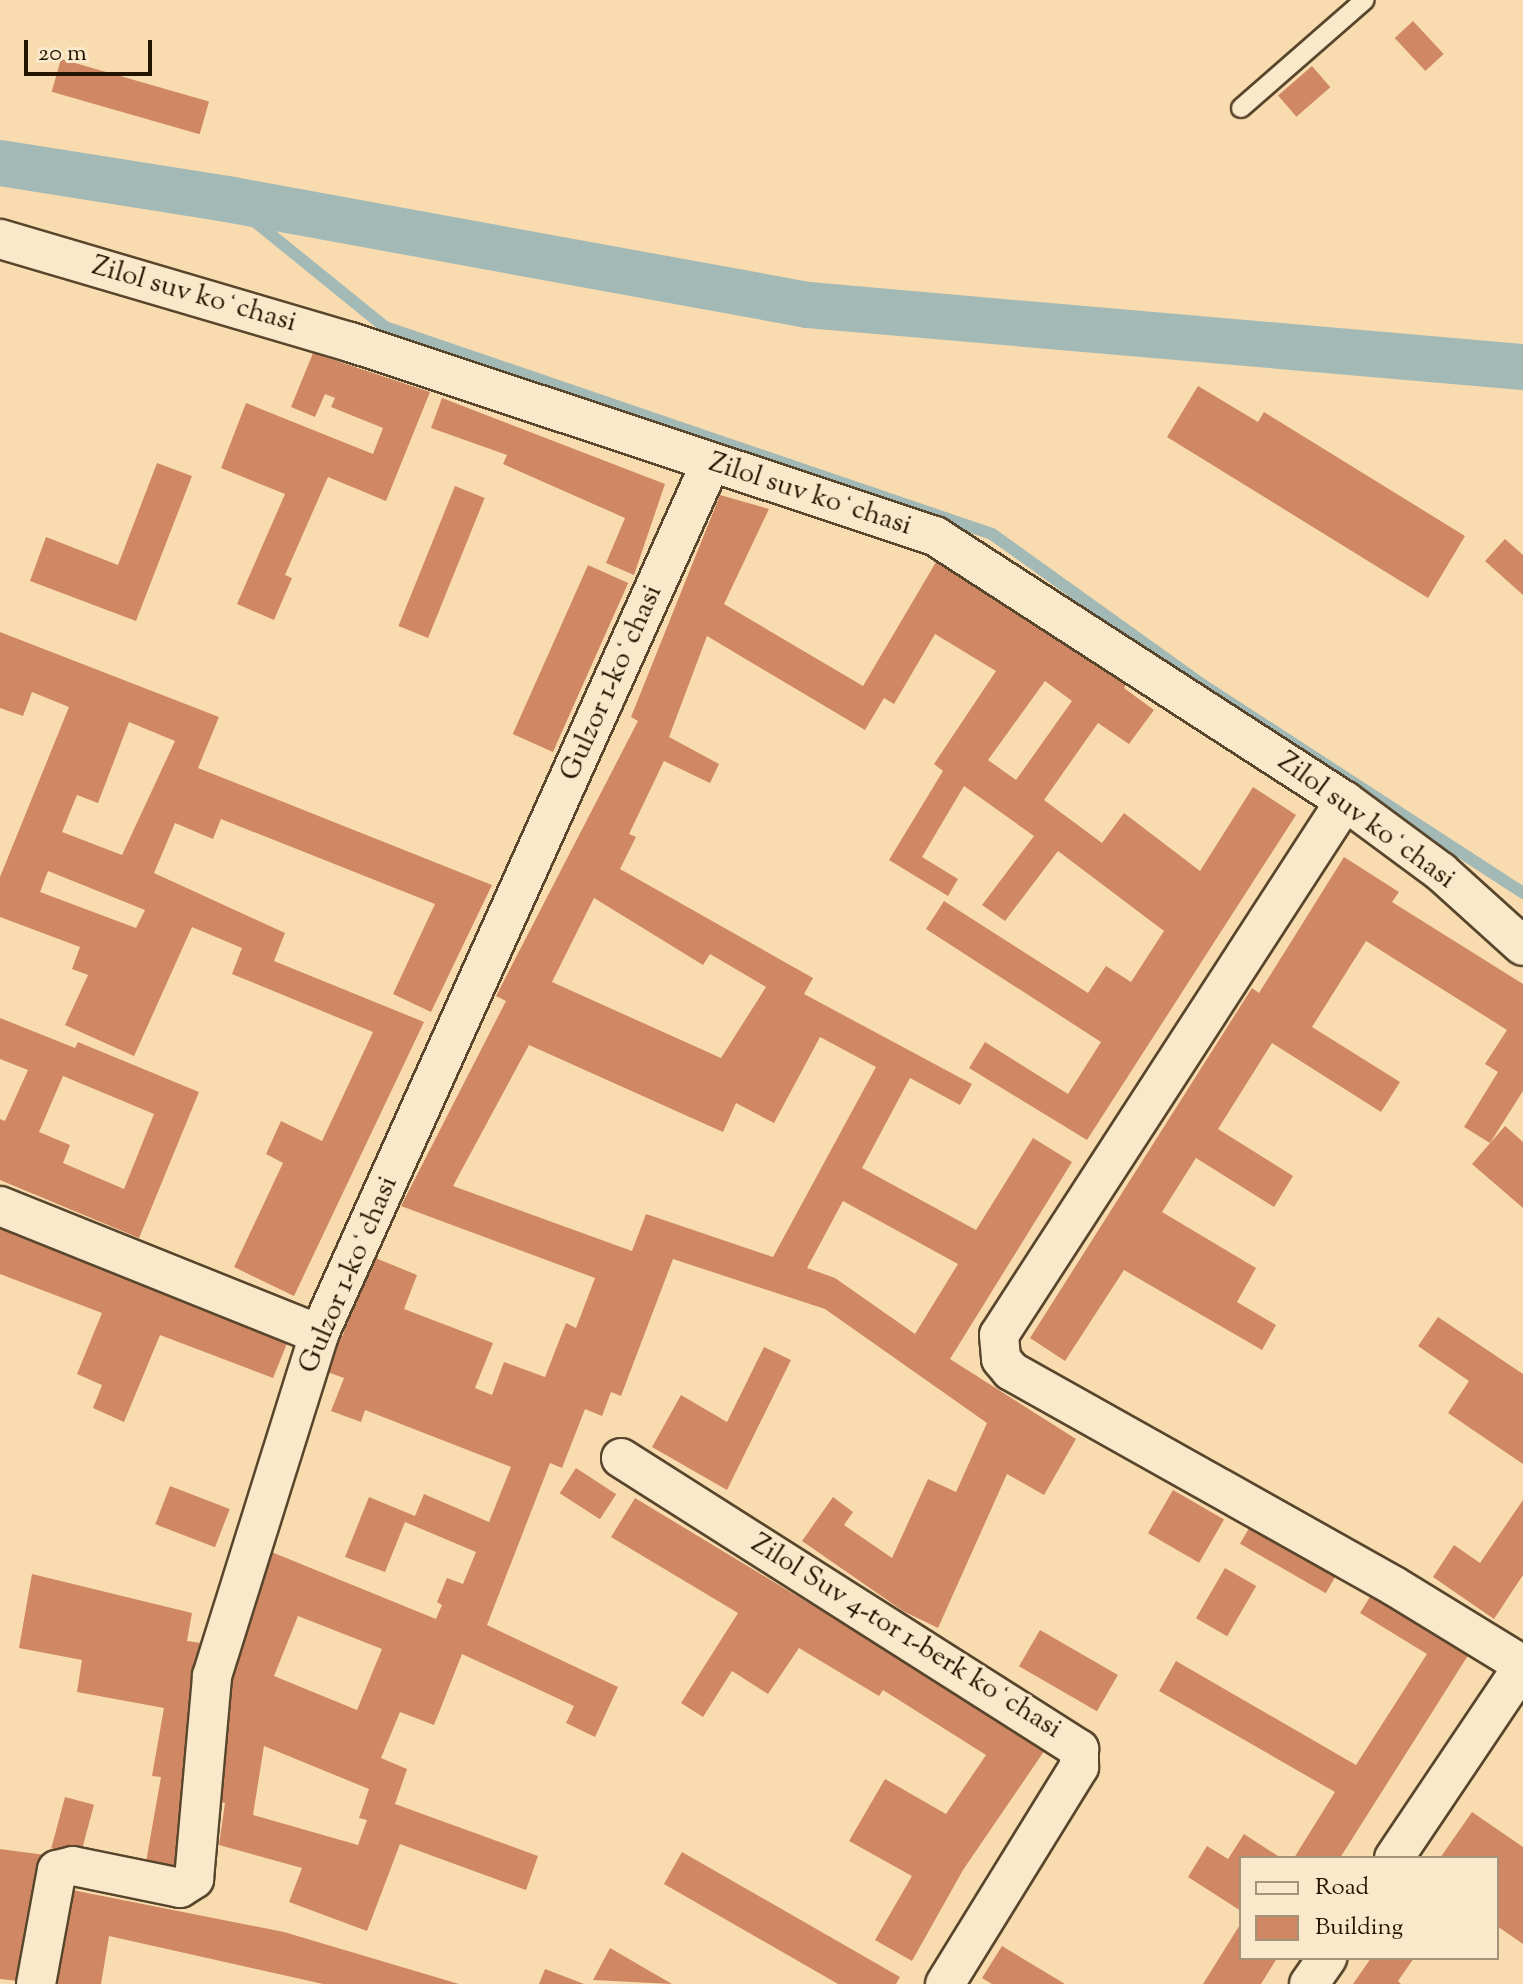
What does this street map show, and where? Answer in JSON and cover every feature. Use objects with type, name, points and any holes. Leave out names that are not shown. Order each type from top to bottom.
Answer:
[{"type":"street","name":"Zilol suv koʻchasi","points":[[0,239],[350,342],[959,548],[1345,801],[1441,872],[1523,946]]},
{"type":"street","name":"Gulzor 1-koʻchasi","points":[[36,1984],[57,1870],[73,1866],[180,1888],[192,1883],[212,1676],[319,1334],[711,462]]},
{"type":"street","points":[[1345,801],[999,1335],[1001,1359],[1011,1371],[1394,1586],[1523,1666],[1395,1856]]},
{"type":"street","points":[[0,1206],[319,1334]]},
{"type":"street","name":"Zilol Suv 4-tor 1-berk koʻchasi","points":[[621,1458],[1079,1749],[1079,1767],[945,1984]]},
{"type":"street","points":[[1309,1984],[1326,1960]]},
{"type":"lane","points":[[1241,108],[1365,0]]},
{"type":"building","points":[[1413,21],[1444,54],[1425,71],[1395,38]]},
{"type":"building","points":[[61,59],[209,101],[200,134],[52,92]]},
{"type":"building","points":[[1312,66],[1330,87],[1296,117],[1278,96]]},
{"type":"building","points":[[313,353],[430,392],[386,501],[328,477],[285,575],[292,578],[274,620],[237,604],[285,494],[221,468],[246,403],[373,454],[383,428],[331,407],[335,398],[325,394],[315,417],[291,407]]},
{"type":"building","points":[[1198,386],[1258,422],[1264,412],[1465,536],[1428,598],[1167,437]]},
{"type":"building","points":[[442,398],[665,484],[634,575],[606,563],[625,518],[503,464],[507,455],[431,428]]},
{"type":"building","points":[[157,463],[192,476],[136,621],[30,581],[46,537],[118,565]]},
{"type":"building","points":[[455,486],[485,498],[428,638],[398,626]]},
{"type":"building","points":[[720,495],[769,509],[724,604],[863,686],[936,562],[1032,616],[1127,682],[1124,688],[1154,710],[1129,744],[1098,723],[1044,800],[1102,843],[1124,813],[1200,871],[1253,787],[1296,815],[1087,1140],[969,1068],[985,1042],[1068,1094],[1101,1042],[926,929],[944,901],[1088,993],[1106,966],[1131,982],[1164,931],[1058,851],[1005,921],[982,905],[1034,836],[964,786],[922,857],[958,879],[948,896],[889,860],[943,771],[934,764],[996,671],[935,634],[894,704],[884,698],[865,730],[707,636],[669,737],[719,764],[710,783],[664,761],[629,834],[636,837],[620,869],[813,978],[804,994],[972,1084],[960,1105],[910,1078],[862,1168],[976,1230],[1033,1138],[1072,1162],[950,1359],[1076,1439],[1044,1495],[1007,1474],[938,1628],[903,1611],[802,1541],[833,1497],[853,1512],[844,1525],[892,1558],[928,1479],[956,1492],[987,1423],[825,1309],[673,1259],[621,1396],[611,1392],[602,1416],[585,1409],[562,1468],[550,1463],[487,1625],[618,1687],[595,1737],[566,1723],[574,1706],[462,1654],[434,1725],[400,1712],[381,1758],[407,1769],[395,1804],[538,1856],[526,1890],[400,1844],[367,1931],[289,1902],[302,1868],[219,1845],[225,1803],[212,1801],[223,1694],[269,1551],[436,1619],[442,1605],[437,1602],[447,1578],[463,1584],[476,1552],[405,1522],[385,1572],[345,1557],[369,1497],[415,1516],[424,1494],[489,1522],[511,1467],[365,1410],[361,1422],[331,1411],[344,1378],[319,1369],[333,1333],[342,1337],[373,1257],[417,1275],[404,1309],[493,1343],[475,1388],[492,1395],[504,1362],[545,1377],[566,1323],[576,1328],[595,1278],[401,1206],[506,1001],[496,996],[638,721],[631,717]],"holes":[[[1045,681],[1072,701],[1016,780],[988,760]],[[594,898],[703,965],[710,954],[766,987],[721,1058],[552,982]],[[820,1037],[876,1067],[773,1257],[646,1214],[632,1251],[453,1186],[529,1045],[723,1132],[736,1103],[774,1123]],[[843,1201],[958,1264],[915,1334],[835,1278],[807,1268]],[[298,1616],[382,1649],[357,1710],[274,1676]],[[264,1746],[369,1789],[359,1818],[367,1820],[358,1845],[253,1815]]]},
{"type":"building","points":[[1505,539],[1523,555],[1523,595],[1485,561]]},
{"type":"building","points":[[588,565],[628,583],[553,752],[513,734]]},
{"type":"building","points":[[0,632],[219,717],[198,768],[492,885],[431,1012],[393,994],[435,904],[221,819],[213,839],[175,823],[154,873],[285,933],[274,961],[424,1022],[294,1296],[234,1267],[283,1163],[266,1154],[281,1121],[322,1141],[373,1032],[232,974],[242,948],[192,927],[134,1056],[65,1025],[88,975],[72,969],[80,947],[0,917],[0,877],[69,707],[32,692],[23,716],[0,708]],"holes":[[[129,722],[175,741],[122,855],[62,832],[77,795],[98,803]],[[48,871],[145,910],[136,928],[40,892]]]},
{"type":"building","points":[[1344,857],[1399,892],[1392,902],[1523,984],[1523,1091],[1490,1143],[1464,1127],[1498,1072],[1485,1064],[1507,1030],[1366,941],[1312,1027],[1400,1082],[1381,1112],[1272,1043],[1218,1129],[1293,1176],[1274,1207],[1196,1158],[1162,1212],[1256,1268],[1237,1302],[1276,1325],[1262,1350],[1124,1270],[1065,1361],[1030,1338],[1252,988],[1259,993]]},
{"type":"building","points":[[0,1018],[75,1048],[78,1042],[199,1092],[139,1238],[0,1180],[0,1119],[5,1121],[28,1070],[0,1059]],"holes":[[[63,1076],[154,1114],[124,1189],[63,1163],[70,1145],[39,1132]]]},
{"type":"building","points":[[1505,1126],[1523,1142],[1523,1208],[1472,1164]]},
{"type":"building","points":[[0,1224],[290,1336],[273,1378],[160,1335],[124,1422],[93,1408],[102,1385],[77,1374],[102,1313],[0,1274]]},
{"type":"building","points":[[1438,1317],[1523,1374],[1523,1464],[1448,1413],[1469,1381],[1418,1346]]},
{"type":"building","points":[[764,1347],[791,1360],[727,1490],[652,1447],[681,1395],[727,1422]]},
{"type":"building","points":[[576,1468],[616,1494],[600,1519],[560,1493]]},
{"type":"building","points":[[170,1486],[230,1509],[215,1547],[155,1524]]},
{"type":"building","points":[[1173,1490],[1224,1520],[1199,1563],[1148,1533]]},
{"type":"building","points":[[635,1498],[1047,1747],[963,1870],[912,1961],[875,1940],[912,1876],[849,1841],[885,1779],[946,1814],[986,1755],[883,1690],[879,1696],[799,1648],[768,1694],[732,1671],[703,1717],[681,1703],[738,1613],[611,1537]]},
{"type":"building","points":[[1523,1500],[1523,1575],[1494,1619],[1433,1577],[1454,1545],[1480,1563]]},
{"type":"building","points":[[1256,1516],[1342,1566],[1326,1593],[1240,1544]]},
{"type":"building","points":[[1225,1568],[1256,1586],[1227,1636],[1196,1618]]},
{"type":"building","points":[[32,1574],[192,1613],[187,1641],[208,1644],[183,1781],[192,1783],[177,1867],[146,1862],[161,1777],[152,1776],[164,1708],[77,1692],[82,1660],[19,1648]]},
{"type":"building","points":[[1376,1587],[1474,1646],[1341,1856],[1295,1856],[1335,1792],[1159,1691],[1176,1661],[1356,1765],[1427,1654],[1360,1613]]},
{"type":"building","points":[[1040,1630],[1118,1675],[1097,1711],[1019,1666]]},
{"type":"building","points":[[65,1797],[94,1805],[80,1856],[51,1848]]},
{"type":"building","points":[[1472,1812],[1523,1847],[1523,1944],[1499,1927],[1499,1856],[1441,1856]]},
{"type":"building","points":[[1244,1834],[1278,1856],[1239,1856],[1239,1910],[1188,1877],[1207,1846],[1228,1859]]},
{"type":"building","points":[[0,1849],[45,1855],[28,1982],[0,1979]]},
{"type":"building","points":[[682,1852],[900,1977],[896,1984],[838,1984],[664,1884]]},
{"type":"building","points":[[67,1889],[284,1932],[459,1984],[323,1984],[109,1936],[101,1984],[52,1984]]},
{"type":"building","points":[[1239,1926],[1239,1960],[1276,1960],[1261,1984],[1203,1984]]},
{"type":"building","points":[[1002,1946],[1065,1984],[992,1984],[982,1978]]},
{"type":"building","points":[[610,1948],[672,1984],[593,1980]]},
{"type":"building","points":[[1370,1960],[1413,1960],[1398,1981],[1401,1984],[1353,1984]]},
{"type":"building","points":[[545,1969],[584,1984],[539,1984]]},
{"type":"waterway","points":[[0,163],[227,199],[808,305],[1523,367]]},
{"type":"waterway","points":[[227,199],[385,327],[992,534],[1203,685],[1523,893]]}]
